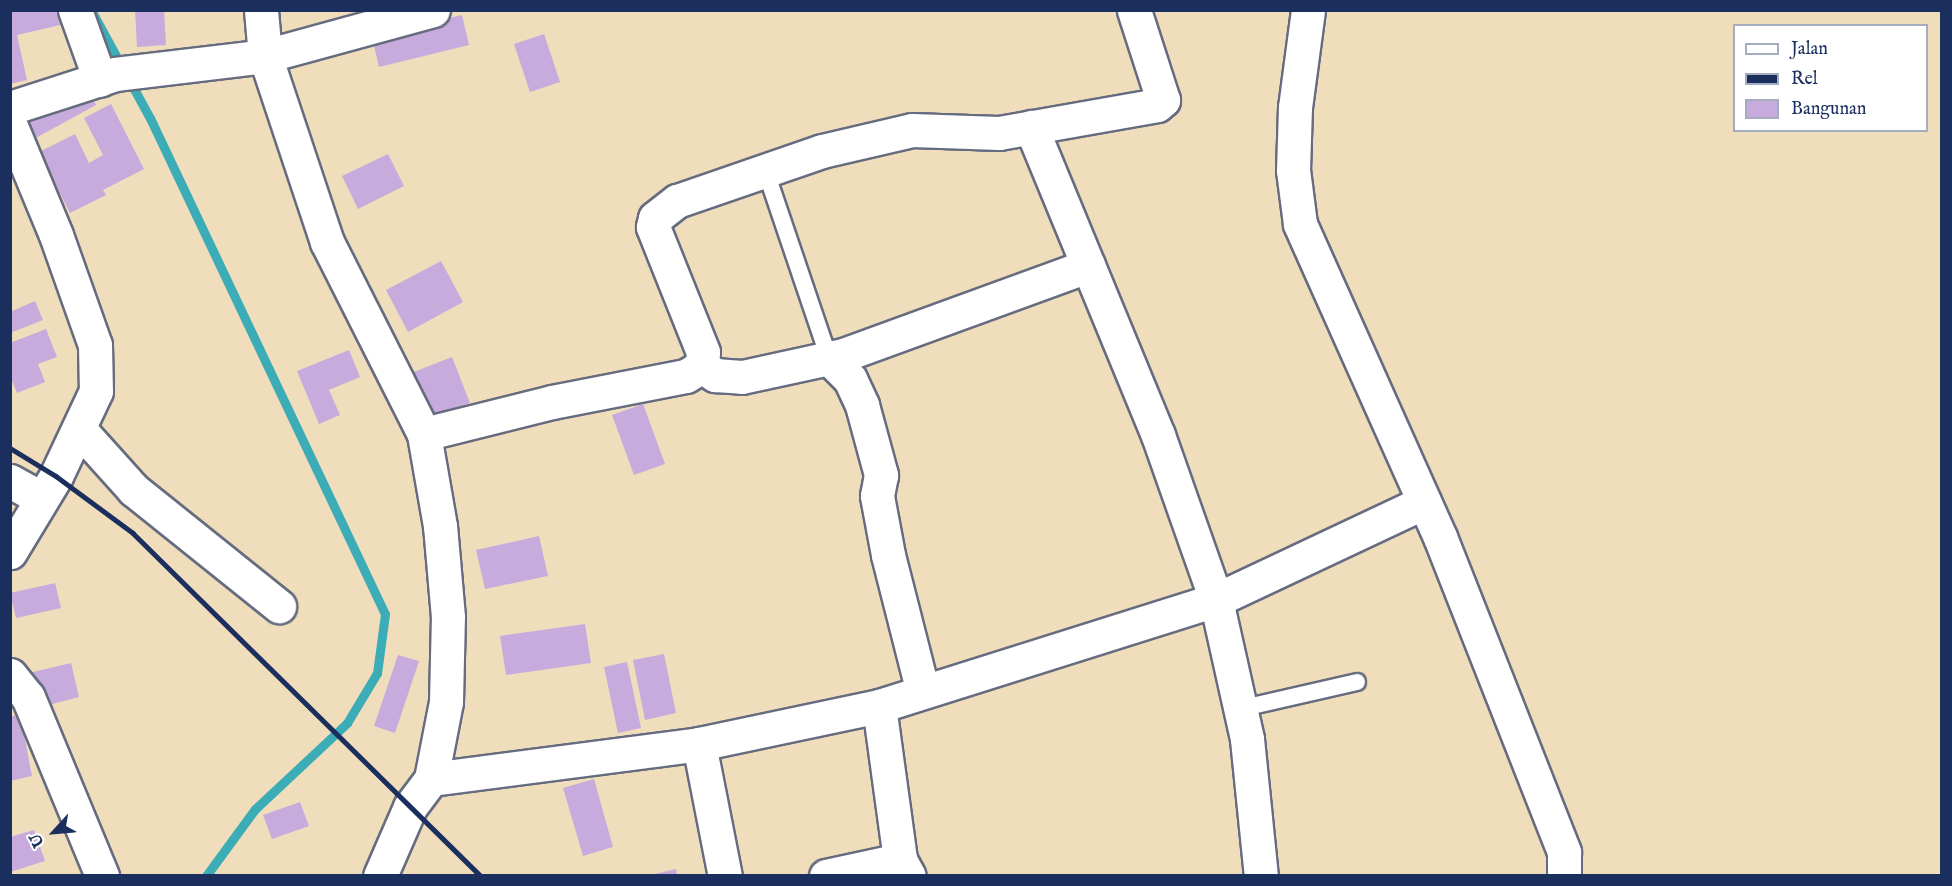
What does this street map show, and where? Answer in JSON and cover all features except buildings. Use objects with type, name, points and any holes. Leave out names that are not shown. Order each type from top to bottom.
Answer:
[{"type":"street","points":[[75,10],[120,76]]},
{"type":"street","points":[[261,10],[265,56],[327,242],[424,434],[440,526],[448,617],[446,702],[431,778],[410,807],[380,876]]},
{"type":"street","points":[[10,108],[120,76],[265,56],[433,10]]},
{"type":"street","points":[[702,366],[703,352],[656,235],[655,218],[676,201],[765,169],[912,130],[999,134],[1151,108],[1163,100],[1134,10]]},
{"type":"street","points":[[1308,10],[1295,107],[1293,170],[1300,224],[1424,502],[1564,852],[1564,876]]},
{"type":"street","points":[[10,124],[56,235],[95,345],[96,391],[80,430],[10,552]]},
{"type":"street","points":[[1031,128],[1158,435],[1216,600],[1247,739],[1261,876]]},
{"type":"street","points":[[702,366],[715,375],[742,377],[829,358],[951,318],[1088,266]]},
{"type":"street","points":[[829,358],[850,379],[862,405],[881,475],[877,496],[888,555],[923,692]]},
{"type":"street","points":[[424,434],[552,402],[686,376],[702,366]]},
{"type":"street","points":[[80,430],[135,490],[279,606]]},
{"type":"street","points":[[10,481],[41,498]]},
{"type":"street","points":[[431,778],[699,744],[879,706],[1216,600],[1424,502]]},
{"type":"street","points":[[10,675],[28,697],[102,876]]},
{"type":"street","points":[[826,876],[905,868],[879,706]]},
{"type":"street","points":[[699,744],[725,876]]},
{"type":"lane","points":[[765,169],[829,358]]},
{"type":"lane","points":[[1239,710],[1357,682]]},
{"type":"waterway","points":[[91,10],[150,118],[385,614],[377,673],[347,723],[255,809],[206,876]]},
{"type":"railway","points":[[10,448],[56,476],[133,533],[481,876]]}]
